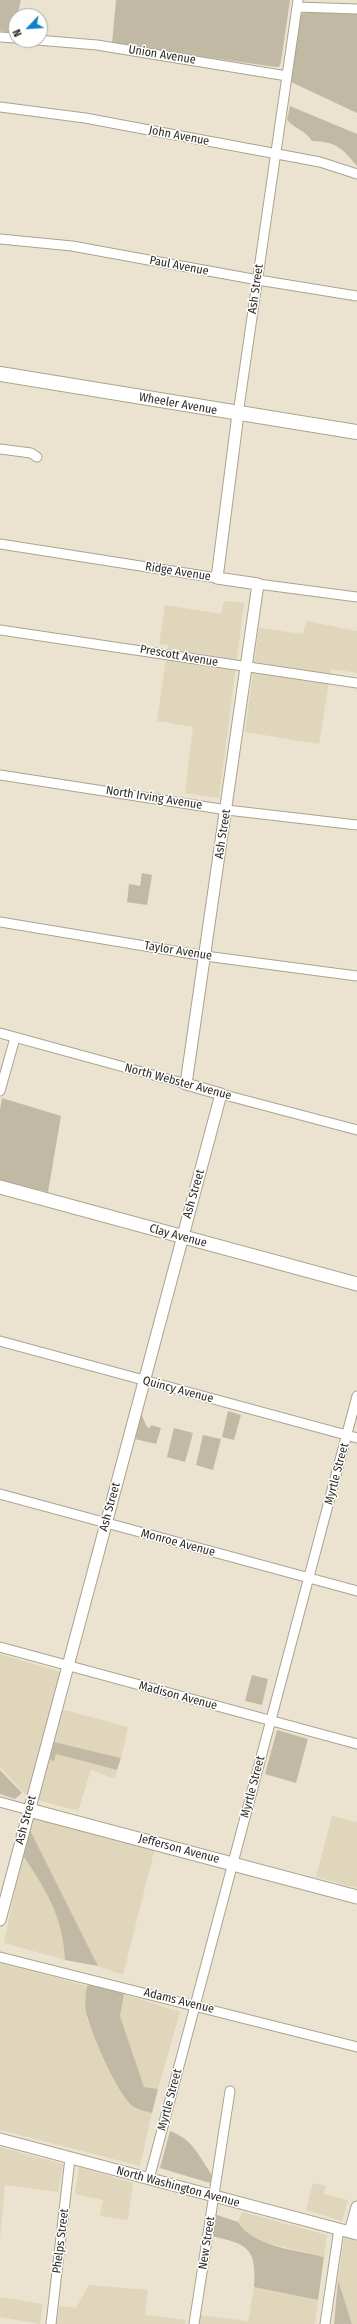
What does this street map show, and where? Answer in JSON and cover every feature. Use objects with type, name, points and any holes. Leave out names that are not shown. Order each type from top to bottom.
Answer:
[{"type":"main road","name":"Wheeler Avenue","points":[[0,374],[238,414],[357,432]]},
{"type":"main road","name":"Clay Avenue","points":[[0,1186],[181,1237],[357,1284]]},
{"type":"main road","name":"Jefferson Avenue","points":[[29,1810],[357,1897]]},
{"type":"street","points":[[298,3],[357,9]]},
{"type":"street","name":"Ash Street","points":[[217,578],[238,414],[298,3]]},
{"type":"street","name":"Union Avenue","points":[[48,41],[97,45],[287,76]]},
{"type":"street","name":"John Avenue","points":[[0,107],[85,118],[275,155],[320,162],[357,174]]},
{"type":"street","name":"Paul Avenue","points":[[0,239],[72,246],[258,280],[357,296]]},
{"type":"street","points":[[0,449],[31,453],[37,457]]},
{"type":"street","name":"Ridge Avenue","points":[[0,544],[217,578],[357,597]]},
{"type":"street","name":"Ash Street","points":[[186,1084],[227,810],[258,584]]},
{"type":"street","name":"Prescott Avenue","points":[[0,630],[164,653],[246,668],[357,683]]},
{"type":"street","name":"North Irving Avenue","points":[[0,775],[227,810],[357,825]]},
{"type":"street","name":"Taylor Avenue","points":[[0,922],[205,956],[357,976]]},
{"type":"street","name":"North Webster Avenue","points":[[0,1033],[357,1130]]},
{"type":"street","points":[[0,1091],[15,1038]]},
{"type":"street","name":"Ash Street","points":[[0,1920],[181,1237],[221,1094]]},
{"type":"street","name":"Quincy Avenue","points":[[0,1341],[357,1438]]},
{"type":"street","name":"Myrtle Street","points":[[149,2179],[357,1396]]},
{"type":"street","name":"Monroe Avenue","points":[[0,1494],[105,1524],[357,1591]]},
{"type":"street","name":"Madison Avenue","points":[[0,1647],[68,1667],[357,1744]]},
{"type":"street","name":"Jefferson Avenue","points":[[0,1802],[29,1810]]},
{"type":"street","name":"Adams Avenue","points":[[0,1957],[357,2047]]},
{"type":"street","name":"New Street","points":[[194,2324],[230,2091]]},
{"type":"street","name":"North Washington Avenue","points":[[0,2139],[353,2233]]},
{"type":"street","name":"Phelps Street","points":[[51,2324],[70,2158]]},
{"type":"street","points":[[353,2233],[357,2207]]},
{"type":"street","points":[[325,2324],[339,2229]]},
{"type":"shaded area","points":[[0,0],[21,0],[19,8],[8,8],[8,32],[0,31]]},
{"type":"shaded area","points":[[116,0],[290,0],[281,62],[279,67],[276,67],[112,44]]},
{"type":"shaded area","points":[[357,11],[357,113],[289,81],[297,16],[306,12]]},
{"type":"shaded area","points":[[290,106],[357,134],[357,166],[343,150],[327,143],[312,141],[306,134],[290,123],[287,120]]},
{"type":"shaded area","points":[[224,601],[244,603],[219,798],[185,793],[193,727],[157,721],[168,645],[159,644],[165,605],[221,614]]},
{"type":"shaded area","points":[[306,621],[357,631],[357,673],[331,669],[319,744],[245,732],[259,628],[303,634]]},
{"type":"shaded area","points":[[142,873],[152,875],[147,905],[127,902],[129,884],[140,886]]},
{"type":"shaded area","points":[[2,1098],[61,1116],[48,1192],[0,1180],[0,1109]]},
{"type":"shaded area","points":[[228,1411],[241,1415],[234,1440],[222,1437]]},
{"type":"shaded area","points":[[141,1414],[147,1427],[150,1428],[151,1425],[161,1428],[156,1444],[135,1439]]},
{"type":"shaded area","points":[[174,1428],[193,1433],[185,1462],[167,1457]]},
{"type":"shaded area","points":[[203,1435],[221,1439],[213,1470],[196,1465]]},
{"type":"shaded area","points":[[0,1654],[61,1672],[53,1707],[128,1727],[121,1758],[54,1742],[56,1754],[117,1770],[115,1779],[91,1770],[78,1811],[42,1801],[24,1793],[0,1767]]},
{"type":"shaded area","points":[[252,1675],[268,1679],[262,1705],[245,1701]]},
{"type":"shaded area","points":[[277,1730],[308,1739],[296,1783],[265,1774]]},
{"type":"shaded area","points":[[54,1742],[121,1758],[117,1770],[56,1754],[54,1761],[50,1760]]},
{"type":"shaded area","points":[[0,1770],[22,1793],[15,1799],[0,1794]]},
{"type":"shaded area","points":[[34,1816],[155,1848],[123,1975],[98,1966],[30,1830]]},
{"type":"shaded area","points":[[332,1816],[357,1822],[357,1888],[316,1877]]},
{"type":"shaded area","points":[[30,1830],[98,1966],[65,1960],[61,1930],[52,1904],[39,1880],[22,1854]]},
{"type":"shaded area","points":[[22,1854],[41,1883],[56,1911],[64,1937],[65,1960],[4,1943]]},
{"type":"shaded area","points":[[0,1962],[87,1986],[85,2000],[87,2019],[105,2061],[126,2099],[135,2108],[152,2113],[140,2166],[0,2130]]},
{"type":"shaded area","points":[[93,1984],[124,1994],[120,2016],[144,2087],[158,2089],[152,2113],[134,2107],[128,2101],[114,2080],[101,2053],[91,2028],[85,2007],[87,1986]]},
{"type":"shaded area","points":[[124,1994],[180,2012],[158,2089],[144,2087],[120,2016]]},
{"type":"shaded area","points":[[170,2131],[184,2138],[193,2147],[212,2176],[210,2183],[160,2168]]},
{"type":"shaded area","points":[[0,2147],[63,2164],[58,2192],[5,2185],[0,2240]]},
{"type":"shaded area","points":[[79,2167],[133,2183],[128,2220],[100,2216],[103,2200],[75,2194]]},
{"type":"shaded area","points":[[313,2183],[326,2186],[324,2194],[348,2200],[342,2221],[306,2210]]},
{"type":"shaded area","points":[[242,2212],[327,2235],[324,2257],[264,2242],[250,2236],[244,2231],[238,2222]]},
{"type":"shaded area","points":[[214,2214],[238,2222],[254,2237],[265,2242],[324,2257],[318,2300],[254,2287],[254,2263],[247,2250],[241,2245],[211,2236]]},
{"type":"shaded area","points":[[344,2237],[357,2241],[357,2324],[352,2324],[338,2280]]},
{"type":"shaded area","points":[[338,2280],[352,2324],[334,2324]]},
{"type":"shaded area","points":[[89,2285],[148,2290],[145,2315],[186,2320],[185,2324],[56,2324],[59,2306],[76,2308]]},
{"type":"shaded area","points":[[254,2287],[318,2300],[315,2324],[197,2324],[199,2315],[248,2321]]},
{"type":"shaded area","points":[[0,2297],[43,2304],[40,2324],[0,2317]]}]
